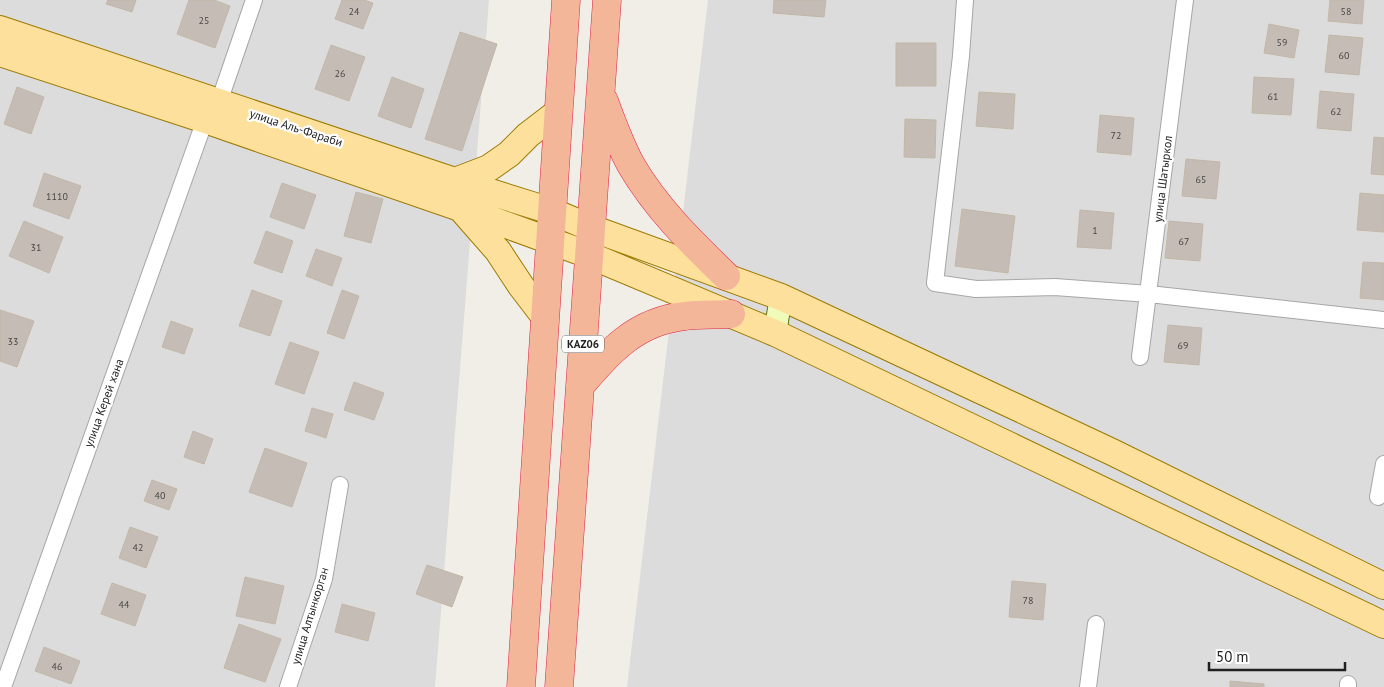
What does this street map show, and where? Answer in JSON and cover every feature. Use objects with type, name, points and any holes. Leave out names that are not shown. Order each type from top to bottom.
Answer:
[{"type":"highway","points":[[520,687],[566,0]]},
{"type":"highway","name":"KАZ06","points":[[559,687],[607,0]]},
{"type":"highway","points":[[600,92],[631,165],[653,198],[675,224],[726,276]]},
{"type":"highway","points":[[580,386],[620,342],[650,324],[664,319],[685,316],[731,314]]},
{"type":"main road","name":"улица Аль-Фараби","points":[[0,29],[460,208],[589,255],[731,314],[775,333],[1384,625]]},
{"type":"main road","name":"улица Аль-Фараби","points":[[0,53],[212,111],[455,181],[551,211],[591,228],[781,297],[1112,452],[1384,586]]},
{"type":"main road","points":[[455,181],[489,168],[509,154],[528,135],[558,112]]},
{"type":"main road","points":[[460,208],[498,251],[544,316]]},
{"type":"main road","points":[[775,333],[781,297]]},
{"type":"street","name":"улица Керей хана","points":[[3,687],[254,0]]},
{"type":"street","points":[[965,0],[961,56],[935,283],[976,289],[1055,287],[1149,294],[1384,320]]},
{"type":"street","name":"улица Шатыркол","points":[[1140,357],[1185,0]]},
{"type":"street","points":[[1378,497],[1384,464]]},
{"type":"street","name":"улица Алтынкорган","points":[[288,687],[324,579],[340,485]]},
{"type":"street","points":[[1088,687],[1096,624]]},
{"type":"shaded area","points":[[0,0],[489,0],[435,687],[0,687]]},
{"type":"shaded area","points":[[708,0],[1384,0],[1384,687],[627,687]]},
{"type":"building","points":[[108,0],[136,0],[132,12],[106,4]]},
{"type":"building","points":[[189,0],[214,0],[230,6],[215,48],[177,34]]},
{"type":"building","points":[[342,0],[364,0],[373,3],[363,29],[335,19]]},
{"type":"building","points":[[774,0],[826,0],[824,17],[773,13]]},
{"type":"building","points":[[1330,0],[1364,0],[1362,24],[1328,21]]},
{"type":"building","points":[[1269,24],[1299,30],[1294,58],[1264,53]]},
{"type":"building","points":[[460,32],[497,44],[462,151],[425,139]]},
{"type":"building","points":[[1329,35],[1363,38],[1359,75],[1325,72]]},
{"type":"building","points":[[896,43],[936,43],[936,86],[896,86]]},
{"type":"building","points":[[331,45],[365,57],[349,101],[315,89]]},
{"type":"building","points":[[392,77],[424,89],[411,128],[378,116]]},
{"type":"building","points":[[1254,77],[1294,79],[1291,115],[1252,113]]},
{"type":"building","points":[[17,87],[44,97],[31,134],[4,124]]},
{"type":"building","points":[[1320,91],[1354,94],[1351,131],[1317,128]]},
{"type":"building","points":[[979,92],[1015,94],[1013,129],[976,126]]},
{"type":"building","points":[[1100,115],[1134,118],[1131,155],[1097,152]]},
{"type":"building","points":[[905,119],[936,120],[935,158],[904,157]]},
{"type":"building","points":[[1374,137],[1384,138],[1384,175],[1371,174]]},
{"type":"building","points":[[1186,159],[1220,162],[1216,199],[1182,196]]},
{"type":"building","points":[[44,173],[81,186],[69,219],[33,206]]},
{"type":"building","points":[[282,183],[316,195],[304,229],[270,217]]},
{"type":"building","points":[[356,192],[383,199],[371,243],[344,236]]},
{"type":"building","points":[[1360,193],[1384,195],[1384,232],[1357,230]]},
{"type":"building","points":[[962,209],[1015,216],[1008,273],[955,266]]},
{"type":"building","points":[[1080,210],[1114,213],[1111,249],[1077,247]]},
{"type":"building","points":[[24,221],[63,237],[49,273],[9,256]]},
{"type":"building","points":[[1169,221],[1203,224],[1200,261],[1165,258]]},
{"type":"building","points":[[266,231],[293,241],[282,273],[254,263]]},
{"type":"building","points":[[316,249],[342,258],[332,286],[306,276]]},
{"type":"building","points":[[1363,262],[1384,263],[1384,300],[1360,298]]},
{"type":"building","points":[[252,290],[282,301],[270,336],[239,326]]},
{"type":"building","points":[[342,290],[359,296],[344,339],[327,333]]},
{"type":"building","points":[[0,310],[34,321],[17,367],[0,361]]},
{"type":"building","points":[[171,321],[193,329],[184,354],[162,347]]},
{"type":"building","points":[[1168,325],[1202,328],[1199,365],[1164,362]]},
{"type":"building","points":[[290,342],[319,352],[304,394],[275,384]]},
{"type":"building","points":[[354,382],[384,393],[374,420],[344,410]]},
{"type":"building","points":[[312,408],[333,414],[326,438],[305,431]]},
{"type":"building","points":[[193,431],[213,439],[204,464],[184,457]]},
{"type":"building","points":[[265,448],[307,463],[292,507],[249,492]]},
{"type":"building","points":[[152,480],[177,489],[169,510],[144,501]]},
{"type":"building","points":[[130,527],[158,537],[146,568],[119,558]]},
{"type":"building","points":[[427,565],[463,577],[452,607],[416,594]]},
{"type":"building","points":[[245,577],[284,586],[275,624],[236,616]]},
{"type":"building","points":[[1012,581],[1046,584],[1043,620],[1009,617]]},
{"type":"building","points":[[112,583],[146,595],[135,626],[101,614]]},
{"type":"building","points":[[342,604],[375,613],[368,641],[335,632]]},
{"type":"building","points":[[239,624],[281,639],[265,682],[224,668]]},
{"type":"building","points":[[44,647],[80,661],[71,684],[35,671]]},
{"type":"building","points":[[1230,681],[1264,684],[1264,687],[1230,687]]}]
